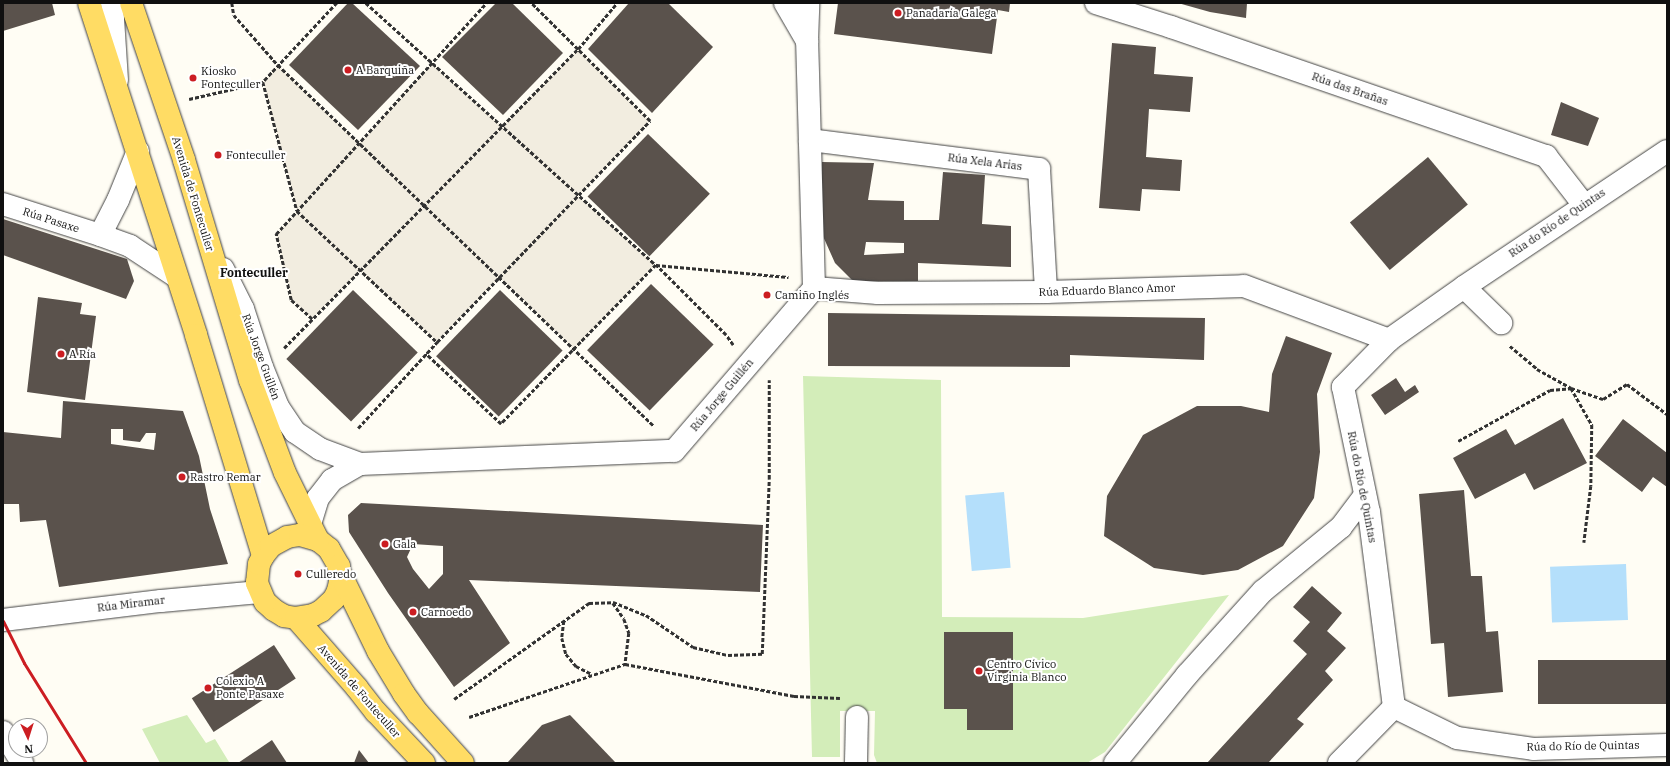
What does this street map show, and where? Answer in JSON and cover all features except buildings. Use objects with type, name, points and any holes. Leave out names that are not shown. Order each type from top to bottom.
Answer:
[{"type":"main road","points":[[89,3],[138,151],[262,556]]},
{"type":"main road","name":"Avenida de Fonteculler","points":[[131,3],[207,237],[250,380],[284,473],[314,532]]},
{"type":"main road","points":[[340,573],[338,591],[328,606],[313,616],[296,618],[284,616],[265,602],[260,592],[257,573],[262,556],[271,546],[287,536],[314,532],[333,554],[340,573],[378,651],[404,694],[418,713],[463,763]]},
{"type":"main road","name":"Avenida de Fonteculler","points":[[296,618],[358,688],[376,712],[424,763]]},
{"type":"street","points":[[112,3],[118,91]]},
{"type":"street","points":[[785,3],[807,42]]},
{"type":"street","points":[[808,3],[807,42],[814,288]]},
{"type":"street","name":"Rúa das Brañas","points":[[1096,3],[1546,156],[1584,204]]},
{"type":"street","name":"Rúa Xela Arias","points":[[810,140],[1039,169],[1046,292]]},
{"type":"street","points":[[100,235],[118,200],[138,151]]},
{"type":"street","name":"Rúa do Río de Quintas","points":[[1667,151],[1584,204],[1390,340],[1343,387],[1365,494],[1375,557],[1394,707],[1457,738],[1533,749],[1667,745]]},
{"type":"street","name":"Rúa Pasaxe","points":[[3,204],[130,246],[177,277]]},
{"type":"street","name":"Rúa Jorge Guillén","points":[[207,237],[243,309],[262,367],[278,407],[295,432],[320,449],[360,464],[674,451],[814,288]]},
{"type":"street","name":"Rúa Eduardo Blanco Amor","points":[[814,288],[878,293],[1046,292],[1244,286],[1390,340]]},
{"type":"street","points":[[1464,287],[1501,323]]},
{"type":"street","name":"Rúa Jorge Guillén","points":[[314,532],[318,498],[332,480],[360,464]]},
{"type":"street","points":[[1115,763],[1187,675],[1263,591],[1341,527],[1365,494]]},
{"type":"street","name":"Rúa Miramar","points":[[3,620],[260,592]]},
{"type":"street","points":[[1339,763],[1394,707]]},
{"type":"street","points":[[856,763],[857,717]]},
{"type":"street","points":[[3,732],[22,763]]},
{"type":"path","points":[[232,3],[234,15],[278,65],[651,423],[674,451]]},
{"type":"path","points":[[165,105],[263,82],[337,3]]},
{"type":"path","points":[[366,3],[656,265],[726,334],[748,364],[770,380],[769,479],[762,654],[728,655],[693,647],[646,615],[613,602],[589,603],[454,699]]},
{"type":"path","points":[[312,319],[290,300],[276,234],[486,3]]},
{"type":"path","points":[[358,428],[437,342],[650,122],[532,3]]},
{"type":"path","points":[[262,367],[312,319],[578,49],[617,3]]},
{"type":"path","points":[[263,82],[297,211],[437,342]]},
{"type":"path","points":[[656,265],[785,275],[814,288]]},
{"type":"path","points":[[426,354],[501,424],[656,265]]},
{"type":"path","points":[[1508,345],[1536,369],[1571,388],[1603,399],[1627,384],[1667,414]]},
{"type":"path","points":[[1458,441],[1550,390],[1571,388]]},
{"type":"path","points":[[1571,388],[1592,425],[1591,486],[1584,543]]},
{"type":"path","points":[[613,602],[624,619],[629,633],[625,664]]},
{"type":"path","points":[[564,620],[562,638],[566,654],[576,666],[592,674]]},
{"type":"path","points":[[469,717],[625,664],[794,696],[857,699],[857,717]]},
{"type":"green space","points":[[803,376],[941,380],[942,617],[1083,618],[1229,595],[1105,752],[1087,763],[877,763],[874,755],[875,711],[840,711],[840,757],[812,757]]},
{"type":"green space","points":[[187,715],[206,743],[215,739],[229,762],[160,763],[142,729]]},
{"type":"shaded area","points":[[578,49],[650,121],[579,196],[656,265],[574,350],[500,278],[437,342],[360,271],[312,319],[291,300],[276,234],[297,211],[263,82],[278,65],[359,143],[432,63],[502,126]]},
{"type":"water","points":[[1004,492],[1011,568],[972,571],[965,495]]},
{"type":"water","points":[[1626,564],[1628,620],[1552,623],[1550,567]]},
{"type":"railway","points":[[3,621],[24,663],[86,763]]},
{"type":"place","name":"Panadaría Galega","points":[[898,13]]},
{"type":"place","name":"A Barquiña","points":[[348,70]]},
{"type":"place","name":"Kiosko Fonteculler","points":[[193,78]]},
{"type":"place","name":"Fonteculler","points":[[218,155]]},
{"type":"place","name":"Camiño Inglés","points":[[767,295]]},
{"type":"place","name":"A Ría","points":[[61,354]]},
{"type":"place","name":"Rastro Remar","points":[[182,477]]},
{"type":"place","name":"Gala","points":[[385,544]]},
{"type":"place","name":"Culleredo","points":[[298,574]]},
{"type":"place","name":"Carnoedo","points":[[413,612]]},
{"type":"place","name":"Centro Cívico Virginia Blanco","points":[[979,671]]},
{"type":"place","name":"Colexio A Ponte Pasaxe","points":[[208,688]]},
{"type":"district","name":"Fonteculler","points":[[254,273]]}]
